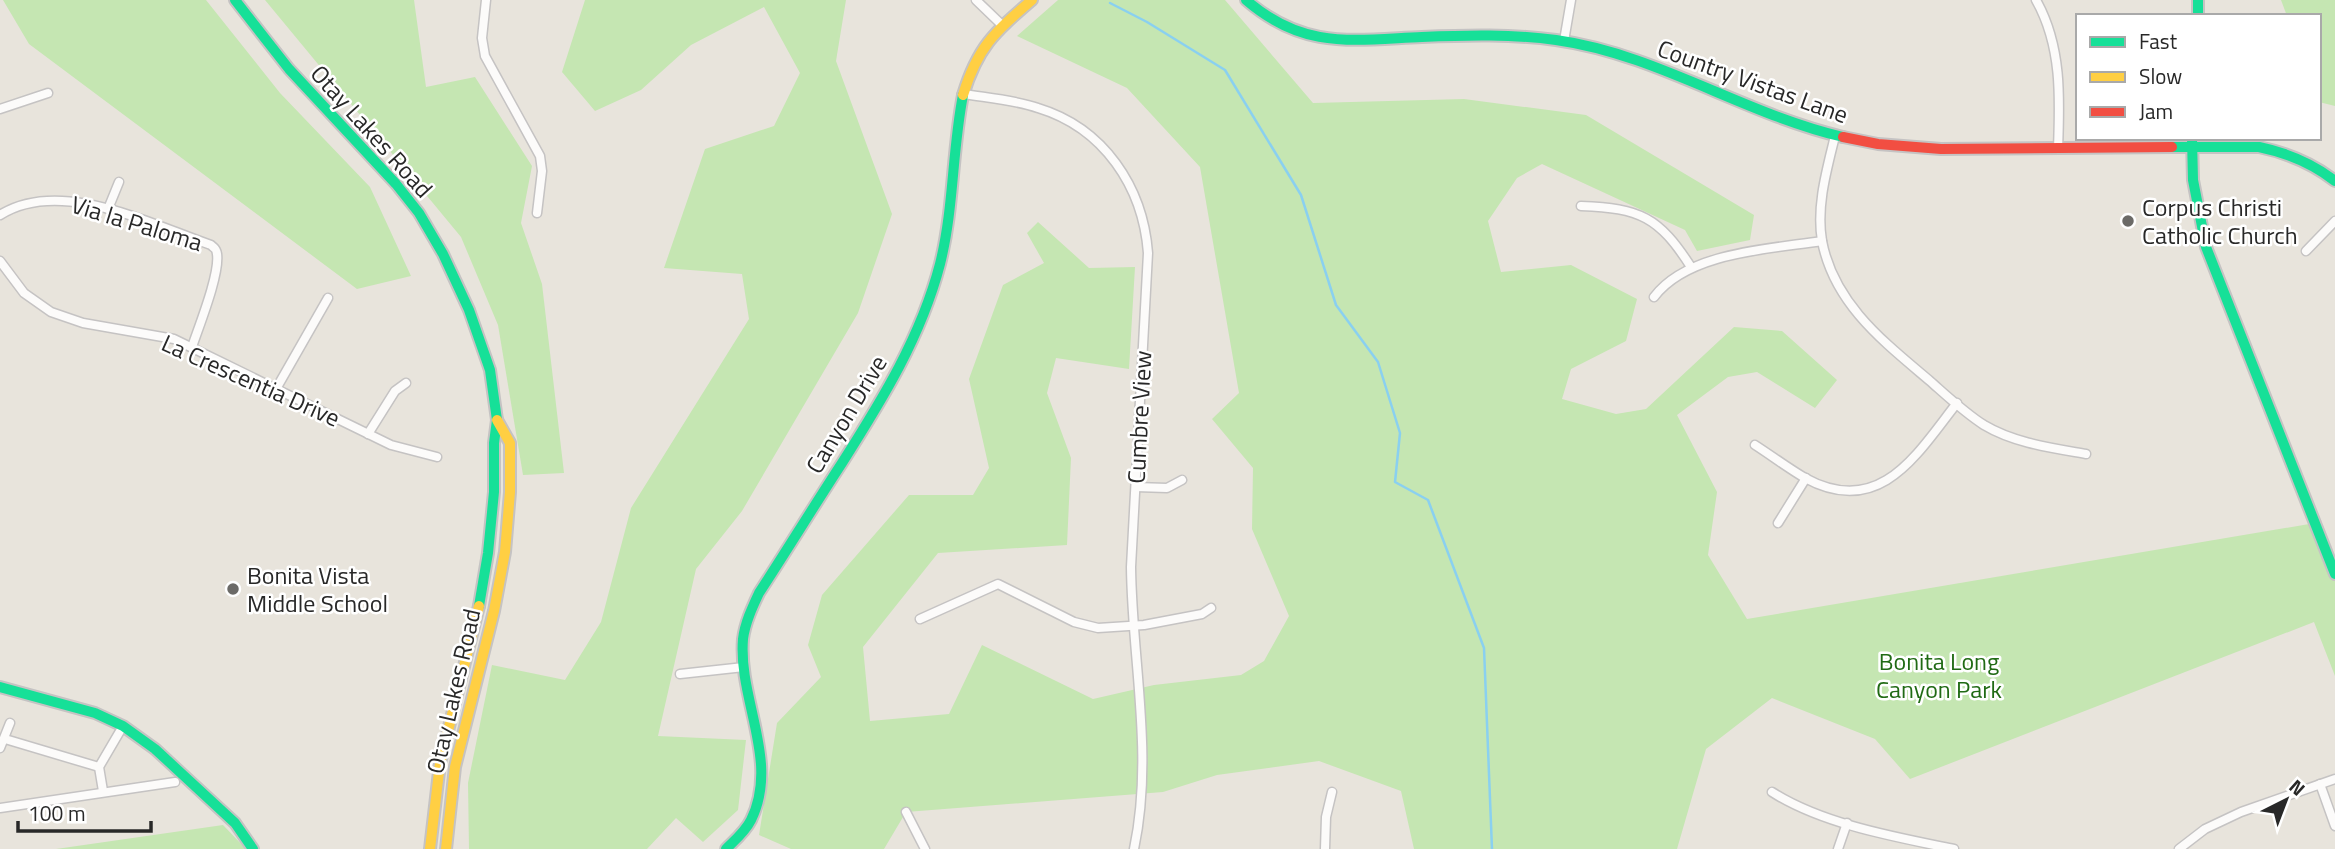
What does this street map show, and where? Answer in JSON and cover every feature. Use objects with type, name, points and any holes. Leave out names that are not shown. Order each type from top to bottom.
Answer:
[{"type":"street","name":"Otay Lakes Road","points":[[235,0],[289,69],[396,184],[425,223],[469,310],[490,370],[497,420],[488,553],[479,605],[440,763],[430,849]]},
{"type":"street","points":[[486,0],[482,38],[485,56],[540,156],[542,171],[537,213]]},
{"type":"street","points":[[976,0],[1003,26]]},
{"type":"street","name":"Canyon Drive","points":[[726,849],[752,817],[760,790],[759,744],[744,667],[743,643],[747,620],[759,593],[888,391],[925,309],[949,220],[964,94],[976,58],[985,44],[1032,0]]},
{"type":"street","name":"Country Vistas Lane","points":[[1246,0],[1284,27],[1308,36],[1334,40],[1497,36],[1564,41],[1624,55],[1759,110],[1835,136],[1932,150],[2058,149],[2192,143],[2259,147],[2302,159],[2335,181]]},
{"type":"street","points":[[1564,41],[1571,0]]},
{"type":"street","points":[[2036,0],[2050,31],[2056,56],[2058,149]]},
{"type":"street","points":[[0,109],[48,93]]},
{"type":"street","name":"Cumbre View","points":[[964,94],[1039,108],[1076,125],[1098,142],[1116,163],[1137,199],[1145,225],[1148,253],[1131,567],[1133,626],[1141,690],[1143,785],[1134,849]]},
{"type":"street","points":[[1835,136],[1824,179],[1822,241],[1838,285],[1857,315],[1878,338],[1984,425],[2038,445],[2086,454]]},
{"type":"street","points":[[2192,143],[2190,165],[2194,200],[2206,247],[2335,574]]},
{"type":"street","points":[[108,209],[119,182]]},
{"type":"street","name":"Via la Paloma","points":[[0,215],[23,203],[69,200],[108,209],[211,245],[217,256],[216,271],[192,348]]},
{"type":"street","points":[[1581,206],[1614,207],[1652,221],[1664,230],[1691,267]]},
{"type":"street","points":[[2306,251],[2335,221]]},
{"type":"street","points":[[1654,297],[1660,288],[1691,267],[1739,255],[1822,241]]},
{"type":"street","name":"La Crescentia Drive","points":[[0,261],[24,293],[51,312],[83,323],[174,339],[368,434],[398,447],[438,457]]},
{"type":"street","points":[[276,389],[328,298]]},
{"type":"street","points":[[368,434],[395,391],[406,383]]},
{"type":"street","points":[[1755,445],[1806,478],[1828,488],[1851,491],[1871,488],[1888,481],[1912,461],[1957,404]]},
{"type":"street","name":"Otay Lakes Road","points":[[446,849],[455,767],[494,611],[505,552],[510,492],[510,443],[497,420]]},
{"type":"street","points":[[1778,523],[1806,478]]},
{"type":"street","points":[[1136,487],[1167,488],[1182,480]]},
{"type":"street","points":[[920,619],[998,584],[1074,622],[1098,628],[1133,626],[1202,614],[1211,608]]},
{"type":"street","points":[[680,674],[744,667]]},
{"type":"street","points":[[0,687],[95,713],[123,726],[155,749],[235,823],[253,849]]},
{"type":"street","points":[[10,723],[2,743],[99,767]]},
{"type":"street","points":[[103,791],[99,767],[123,726]]},
{"type":"street","points":[[2179,849],[2205,830],[2241,812],[2335,779]]},
{"type":"street","points":[[0,808],[175,782]]},
{"type":"street","points":[[2320,785],[2335,826]]},
{"type":"street","points":[[1325,849],[1326,817],[1332,792]]},
{"type":"street","points":[[1772,792],[1787,801],[1883,835],[1954,849]]},
{"type":"street","points":[[906,812],[925,849]]},
{"type":"street","points":[[1838,849],[1847,823]]},
{"type":"green space","points":[[3,0],[206,0],[280,93],[370,187],[411,276],[357,289],[29,44]]},
{"type":"green space","points":[[265,0],[414,0],[426,87],[475,77],[532,166],[521,223],[542,284],[564,473],[523,475],[498,325],[461,237]]},
{"type":"green space","points":[[585,0],[846,0],[836,61],[892,214],[858,313],[742,511],[696,569],[658,736],[746,740],[738,810],[703,842],[676,818],[647,849],[469,849],[468,783],[492,665],[565,680],[601,622],[631,508],[749,319],[742,274],[664,268],[705,149],[774,126],[800,73],[764,7],[691,45],[641,90],[595,111],[562,72]]},
{"type":"green space","name":"Bonita Long Canyon Park","points":[[1058,0],[1225,0],[1313,103],[1464,99],[1586,115],[1754,215],[1750,240],[1697,251],[1685,230],[1542,164],[1517,178],[1488,221],[1501,272],[1571,265],[1637,299],[1626,341],[1571,369],[1562,399],[1616,414],[1646,409],[1734,327],[1782,331],[1837,380],[1815,408],[1757,372],[1728,377],[1677,415],[1717,492],[1708,555],[1747,619],[2315,523],[2335,574],[2335,676],[2314,622],[1910,779],[1875,739],[1772,698],[1706,749],[1677,849],[1414,849],[1401,791],[1319,761],[1217,775],[1163,792],[906,812],[884,849],[791,849],[759,835],[777,723],[821,677],[808,645],[822,595],[909,495],[973,495],[989,468],[969,379],[1003,285],[1044,263],[1027,233],[1038,222],[1089,268],[1135,267],[1129,369],[1056,358],[1047,393],[1071,458],[1067,545],[938,553],[863,647],[870,721],[949,714],[982,645],[1093,699],[1154,685],[1241,675],[1264,661],[1289,616],[1252,529],[1253,468],[1212,419],[1239,393],[1200,167],[1127,88],[1017,36]]},
{"type":"green space","points":[[2281,0],[2335,0],[2335,106],[2321,102],[2321,14],[2286,14]]},
{"type":"green space","points":[[223,825],[246,849],[56,849]]},
{"type":"waterway","points":[[1110,3],[1147,22],[1225,70],[1301,195],[1336,305],[1378,362],[1400,433],[1395,482],[1428,500],[1484,648],[1492,849]]},
{"type":"traffic: fast","points":[[235,0],[289,69],[396,184],[419,213],[443,254],[469,310],[490,370],[497,420],[494,492],[479,606]]},
{"type":"traffic: fast","points":[[1246,0],[1267,16],[1288,27],[1330,38],[1373,40],[1506,36],[1556,40],[1593,47],[1665,71],[1806,127],[1843,137]]},
{"type":"traffic: fast","points":[[2198,0],[2198,14]]},
{"type":"traffic: fast","points":[[726,849],[751,820],[759,798],[760,753],[743,662],[743,639],[747,621],[759,593],[886,392],[922,317],[945,243],[963,95]]},
{"type":"traffic: fast","points":[[2192,140],[2193,180],[2206,247],[2335,574]]},
{"type":"traffic: fast","points":[[2172,147],[2259,147],[2299,160],[2335,181]]},
{"type":"traffic: fast","points":[[0,687],[95,713],[123,726],[155,749],[235,823],[253,849]]},
{"type":"traffic: slow","points":[[963,95],[975,64],[989,41],[1032,0]]},
{"type":"traffic: slow","points":[[446,849],[455,767],[494,611],[505,552],[510,492],[510,443],[497,420]]},
{"type":"traffic: slow","points":[[430,849],[440,763],[479,606]]},
{"type":"traffic: jam","points":[[1843,137],[1878,144],[1941,149],[2172,147]]},
{"type":"place","name":"Corpus Christi Catholic Church","points":[[2128,221]]},
{"type":"place","name":"Bonita Vista Middle School","points":[[233,589]]}]
